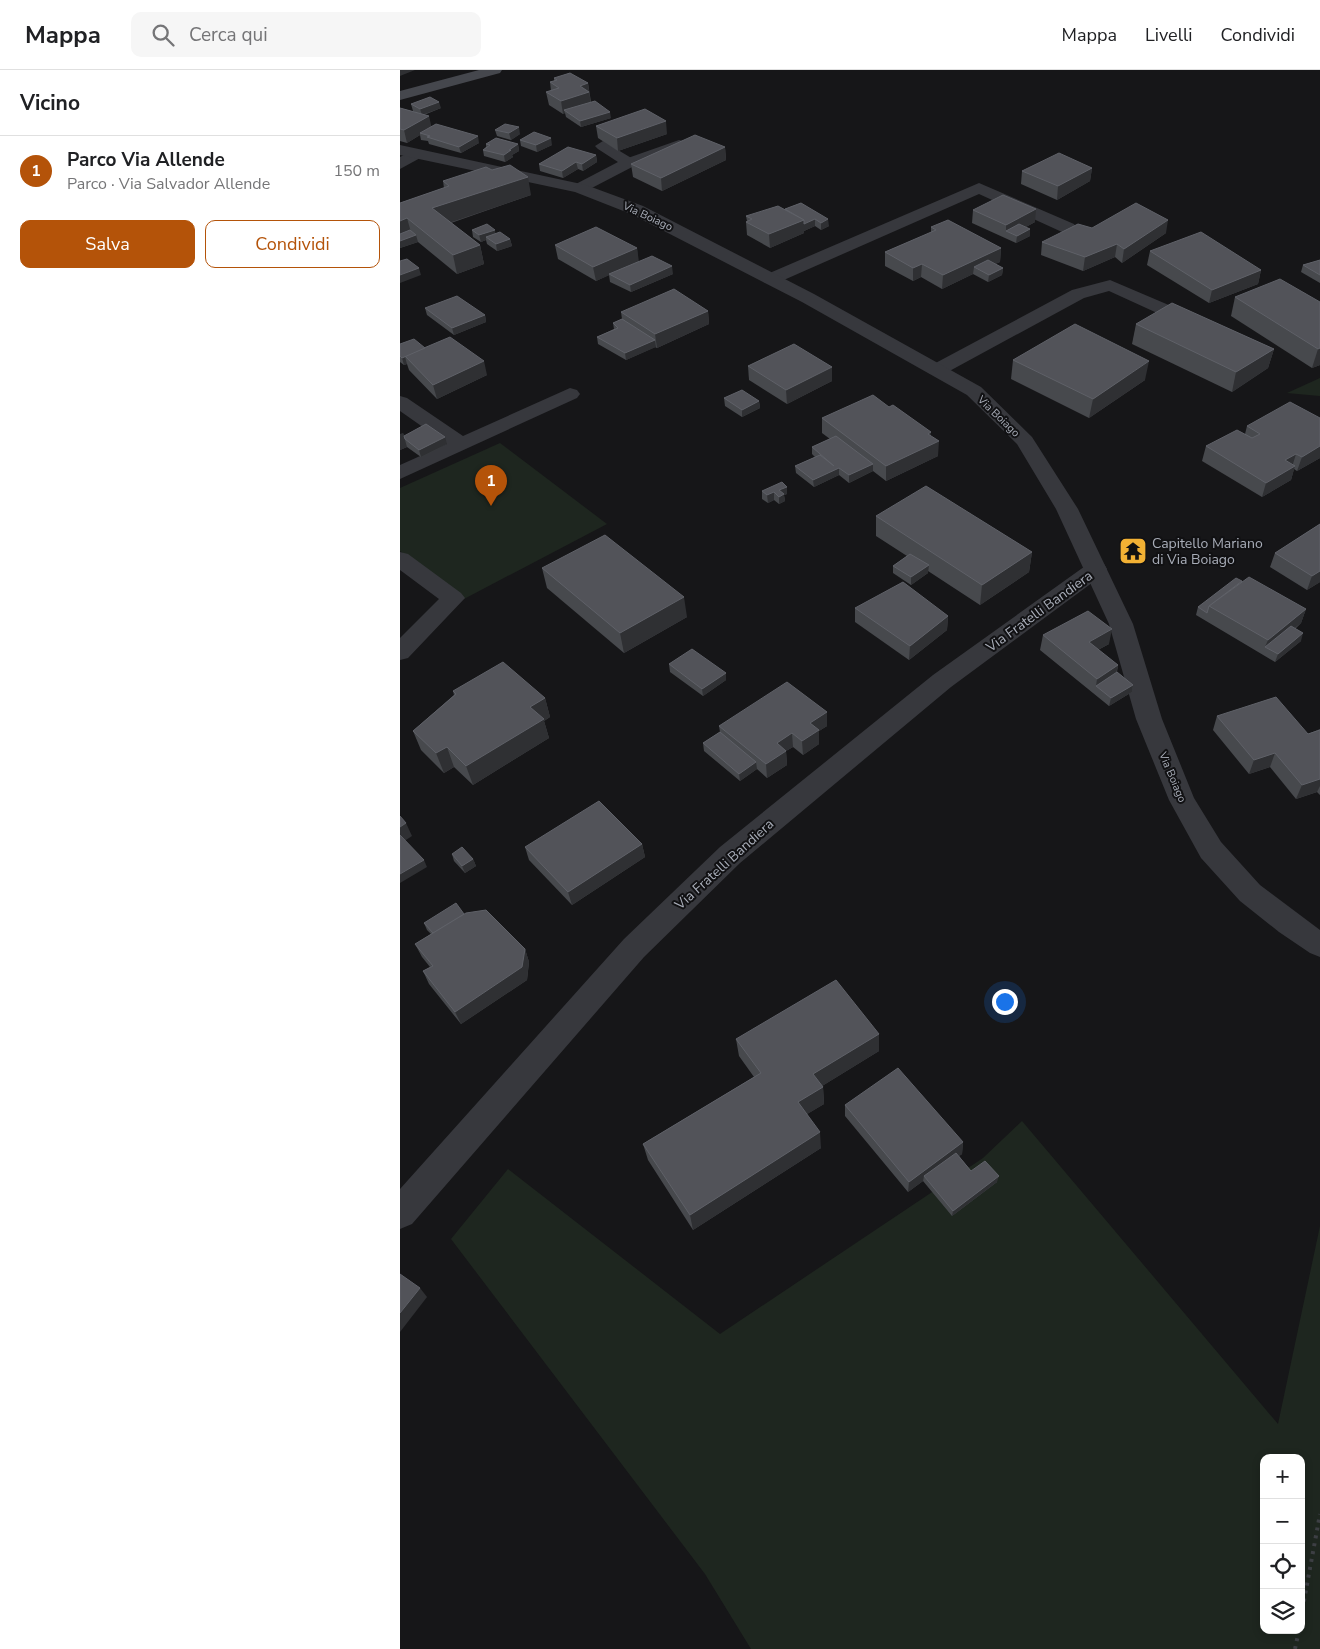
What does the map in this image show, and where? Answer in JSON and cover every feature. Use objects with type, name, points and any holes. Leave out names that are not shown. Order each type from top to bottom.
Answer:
[{"type":"main road","points":[[400,96],[495,70]]},
{"type":"street","points":[[603,146],[630,162]]},
{"type":"street","name":"Via Boiago","points":[[405,156],[580,188],[666,223],[974,391],[1025,441],[1068,509],[1121,624],[1149,719],[1182,800],[1212,850],[1250,893],[1289,924],[1320,945]]},
{"type":"street","points":[[580,188],[630,162]]},
{"type":"street","points":[[771,279],[979,188],[1068,228]]},
{"type":"street","points":[[937,370],[1078,294],[1110,286],[1217,334]]},
{"type":"street","points":[[400,473],[570,394]]},
{"type":"street","points":[[400,402],[462,444]]},
{"type":"street","points":[[400,559],[453,598],[400,652]]},
{"type":"street","name":"Via Fratelli Bandiera","points":[[400,1213],[634,948],[730,855],[942,681],[1096,569]]},
{"type":"lane","points":[[630,162],[679,144]]},
{"type":"path","points":[[1305,1595],[1320,1514]]},
{"type":"path","points":[[1296,1649],[1298,1634]]},
{"type":"shaded area","points":[[1320,378],[1320,396],[1287,393]]},
{"type":"shaded area","points":[[500,443],[607,524],[464,599],[400,551],[400,488]]},
{"type":"shaded area","points":[[1022,1121],[1278,1424],[1320,1226],[1320,1649],[751,1649],[705,1574],[451,1239],[508,1169],[720,1334],[983,1158]]},
{"type":"building","points":[[570,73],[588,83],[580,86],[589,92],[561,101],[546,92],[559,88],[550,82],[557,80],[554,78]]},
{"type":"building","points":[[430,97],[439,102],[420,109],[411,104]]},
{"type":"building","points":[[595,101],[610,112],[580,121],[564,110]]},
{"type":"building","points":[[400,108],[429,116],[404,130],[400,129]]},
{"type":"building","points":[[645,109],[666,121],[617,138],[596,126]]},
{"type":"building","points":[[436,124],[478,136],[459,147],[420,133]]},
{"type":"building","points":[[505,124],[519,127],[509,133],[495,130]]},
{"type":"building","points":[[534,132],[551,138],[536,145],[520,140]]},
{"type":"building","points":[[695,135],[725,147],[661,178],[631,164]]},
{"type":"building","points":[[496,138],[518,144],[504,155],[483,150],[490,145],[486,144]]},
{"type":"building","points":[[568,147],[596,155],[582,164],[576,162],[562,171],[539,164]]},
{"type":"building","points":[[1059,153],[1092,168],[1058,186],[1022,171]]},
{"type":"building","points":[[510,165],[528,177],[432,208],[480,245],[453,255],[407,218],[400,221],[400,203],[449,186],[443,181],[486,167],[492,170]]},
{"type":"building","points":[[1003,195],[1036,209],[1006,225],[973,210]]},
{"type":"building","points":[[801,203],[828,219],[821,223],[815,219],[804,224],[804,220],[785,209]]},
{"type":"building","points":[[1136,203],[1168,220],[1124,249],[1117,244],[1085,257],[1042,242],[1078,224],[1092,228]]},
{"type":"building","points":[[778,206],[804,220],[769,234],[746,222],[752,219],[746,216]]},
{"type":"building","points":[[948,220],[1001,248],[943,275],[922,264],[913,268],[885,252],[936,230],[931,227]]},
{"type":"building","points":[[487,224],[495,230],[479,235],[472,230]]},
{"type":"building","points":[[1019,224],[1030,229],[1017,236],[1006,231]]},
{"type":"building","points":[[596,227],[637,248],[593,267],[555,245]]},
{"type":"building","points":[[410,230],[416,235],[400,241],[400,234]]},
{"type":"building","points":[[500,232],[510,239],[496,244],[486,237]]},
{"type":"building","points":[[1201,232],[1261,270],[1212,290],[1150,251]]},
{"type":"building","points":[[652,256],[672,266],[630,285],[609,274]]},
{"type":"building","points":[[407,259],[419,268],[400,275],[400,261]]},
{"type":"building","points":[[988,260],[1003,268],[989,275],[974,267]]},
{"type":"building","points":[[1320,260],[1320,275],[1303,265]]},
{"type":"building","points":[[1280,279],[1320,302],[1320,348],[1318,349],[1235,297]]},
{"type":"building","points":[[674,289],[708,311],[655,334],[621,312]]},
{"type":"building","points":[[457,296],[485,315],[452,328],[425,308]]},
{"type":"building","points":[[1172,303],[1274,349],[1236,372],[1136,324]]},
{"type":"building","points":[[622,319],[655,340],[625,353],[597,337],[618,328],[613,323]]},
{"type":"building","points":[[1075,324],[1149,361],[1093,399],[1013,360]]},
{"type":"building","points":[[450,337],[484,361],[433,385],[405,356]]},
{"type":"building","points":[[414,339],[425,348],[402,358],[400,356],[400,344]]},
{"type":"building","points":[[794,344],[832,367],[786,390],[748,366]]},
{"type":"building","points":[[742,390],[759,401],[742,410],[724,398]]},
{"type":"building","points":[[873,395],[889,407],[893,405],[931,432],[928,434],[939,441],[886,466],[822,418]]},
{"type":"building","points":[[1290,402],[1320,418],[1320,446],[1302,457],[1296,454],[1285,460],[1295,466],[1266,483],[1206,446],[1237,430],[1252,438],[1260,434],[1247,426]]},
{"type":"building","points":[[426,424],[445,437],[419,450],[405,439],[404,436]]},
{"type":"building","points":[[836,436],[873,464],[849,475],[839,468],[813,480],[795,466],[820,455],[834,466],[812,447]]},
{"type":"building","points":[[782,482],[787,487],[779,490],[784,494],[779,497],[774,492],[767,495],[762,491]]},
{"type":"building","points":[[926,486],[1032,552],[982,585],[876,516]]},
{"type":"building","points":[[1320,524],[1320,571],[1312,576],[1275,553]]},
{"type":"building","points":[[605,535],[684,597],[620,633],[542,568]]},
{"type":"building","points":[[910,554],[929,565],[911,577],[893,566]]},
{"type":"building","points":[[1249,577],[1306,609],[1268,640],[1209,606]]},
{"type":"building","points":[[1236,578],[1242,581],[1209,606],[1207,613],[1198,607]]},
{"type":"building","points":[[903,582],[948,616],[910,646],[855,608]]},
{"type":"building","points":[[1088,611],[1112,629],[1089,642],[1118,665],[1097,679],[1043,635]]},
{"type":"building","points":[[1291,626],[1303,633],[1278,654],[1265,647]]},
{"type":"building","points":[[692,649],[726,673],[702,689],[669,664]]},
{"type":"building","points":[[503,662],[545,698],[530,707],[544,719],[466,766],[447,747],[436,753],[413,731],[456,694],[453,691]]},
{"type":"building","points":[[1117,672],[1133,685],[1111,698],[1096,686]]},
{"type":"building","points":[[787,682],[827,712],[810,723],[819,730],[802,741],[792,733],[777,743],[786,751],[766,764],[719,726]]},
{"type":"building","points":[[1276,697],[1308,734],[1320,730],[1320,779],[1302,785],[1275,753],[1254,760],[1217,716]]},
{"type":"building","points":[[720,732],[756,762],[739,774],[703,743]]},
{"type":"building","points":[[599,801],[642,844],[568,892],[525,847]]},
{"type":"building","points":[[400,816],[406,823],[400,827]]},
{"type":"building","points":[[400,835],[424,860],[400,874]]},
{"type":"building","points":[[462,847],[473,859],[462,866],[452,854]]},
{"type":"building","points":[[456,903],[464,914],[433,933],[424,923]]},
{"type":"building","points":[[486,910],[525,949],[522,967],[455,1012],[423,971],[433,966],[415,944],[466,913]]},
{"type":"building","points":[[836,980],[879,1034],[813,1074],[823,1087],[798,1102],[820,1132],[690,1215],[643,1144],[761,1073],[736,1039]]},
{"type":"building","points":[[898,1068],[963,1142],[909,1182],[845,1105]]},
{"type":"building","points":[[956,1153],[971,1171],[985,1161],[999,1176],[953,1211],[924,1176]]},
{"type":"building","points":[[400,1274],[420,1288],[400,1313]]},
{"type":"place","name":"Parco Via Allende","points":[[491,506]]},
{"type":"place","name":"Capitello Mariano di Via Boiago","points":[[1133,551]]}]
